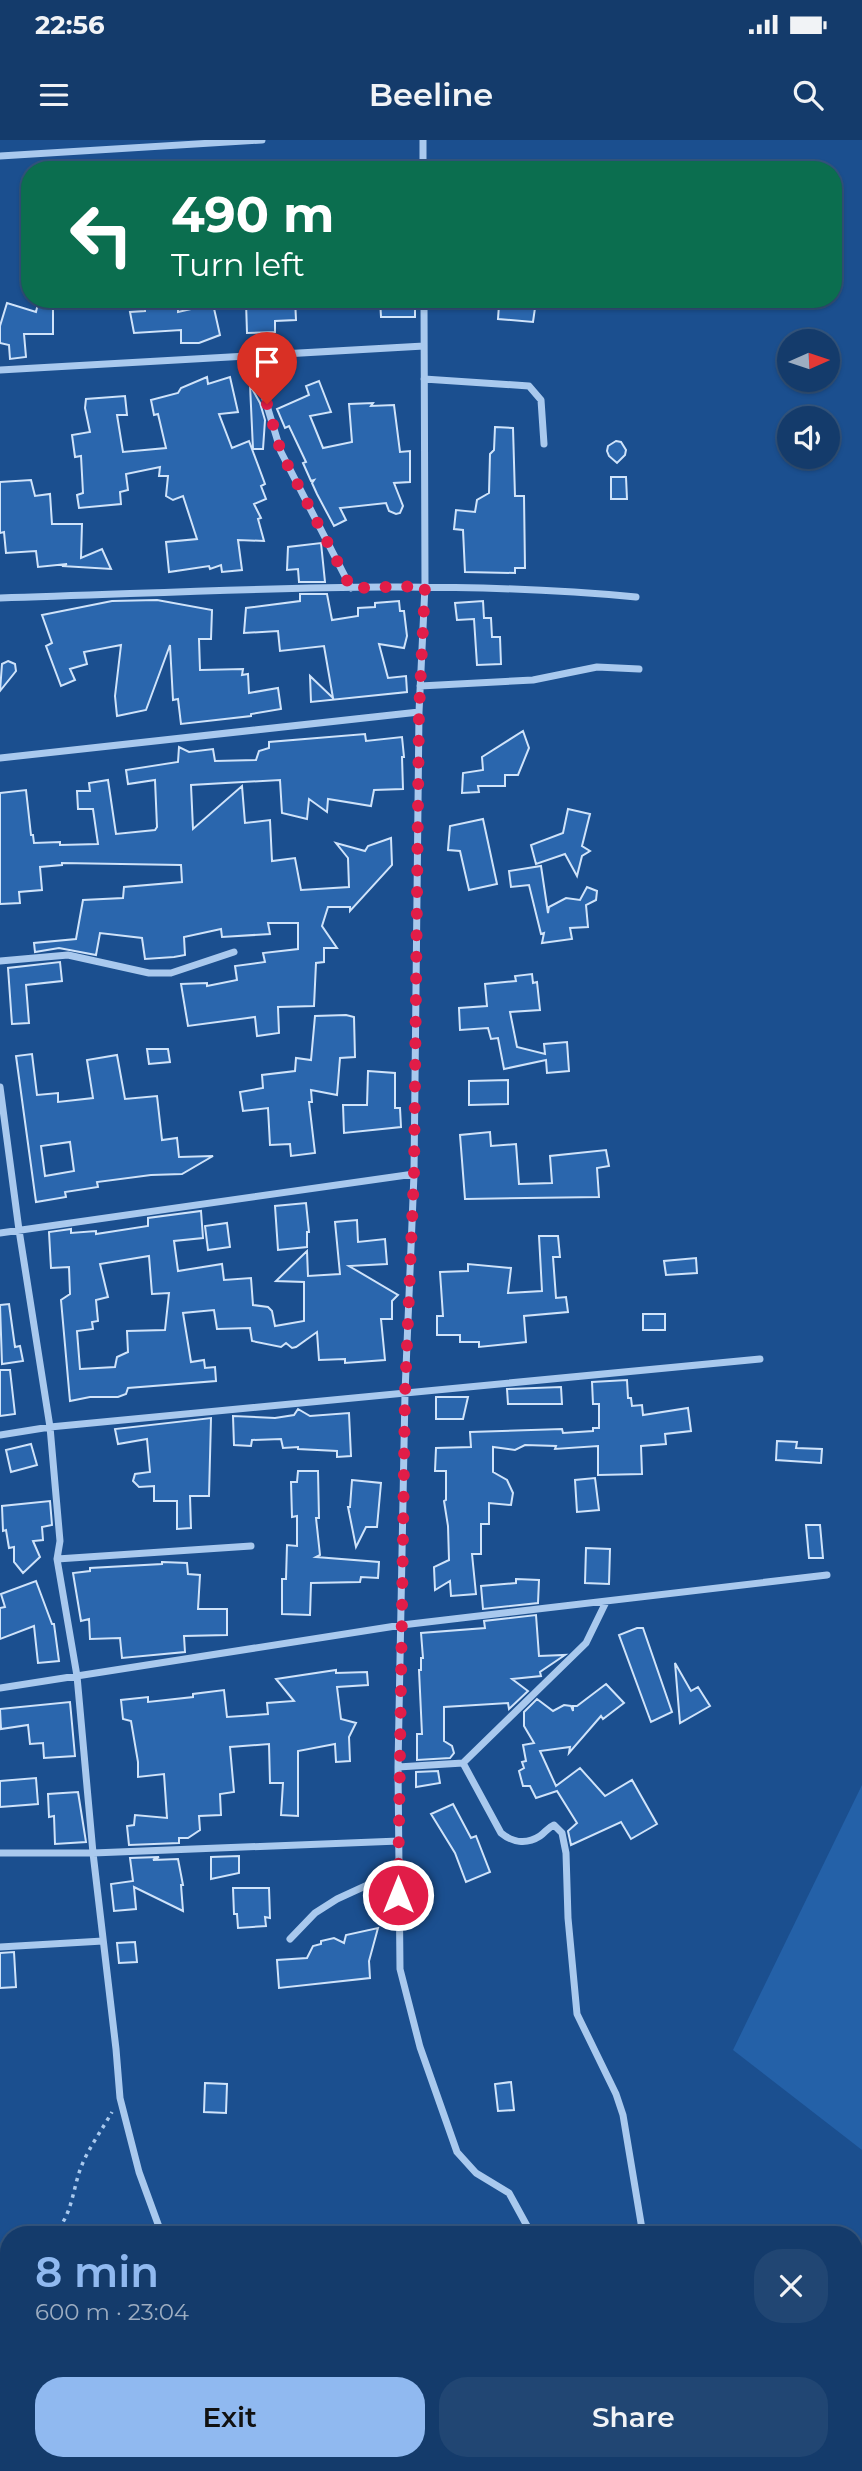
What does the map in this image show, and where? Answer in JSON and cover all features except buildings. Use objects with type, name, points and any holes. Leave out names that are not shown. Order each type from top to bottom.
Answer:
[{"type":"street","points":[[112,149],[114,140]]},
{"type":"street","points":[[0,156],[262,140]]},
{"type":"street","points":[[423,140],[423,161]]},
{"type":"street","points":[[424,308],[425,586],[419,712],[414,1174],[405,1393],[398,1767],[400,1969],[419,2047],[457,2152],[476,2173],[509,2193],[527,2226]]},
{"type":"street","points":[[0,370],[424,346]]},
{"type":"street","points":[[252,356],[281,452],[351,588]]},
{"type":"street","points":[[424,379],[529,386],[541,400],[544,444]]},
{"type":"street","points":[[0,598],[425,586],[570,591],[636,597]]},
{"type":"street","points":[[420,686],[533,680],[597,667],[639,669]]},
{"type":"street","points":[[0,758],[419,712]]},
{"type":"street","points":[[0,961],[68,955],[149,973],[171,973],[234,952]]},
{"type":"street","points":[[0,1087],[50,1427],[60,1541],[57,1559],[77,1676],[120,2098],[139,2172],[159,2226]]},
{"type":"street","points":[[0,1233],[414,1174]]},
{"type":"street","points":[[0,1435],[50,1427],[760,1359]]},
{"type":"street","points":[[57,1559],[251,1546]]},
{"type":"street","points":[[0,1688],[402,1625],[827,1574]]},
{"type":"street","points":[[398,1767],[463,1763],[586,1643],[606,1602]]},
{"type":"street","points":[[463,1763],[500,1833],[508,1839],[519,1843],[541,1836],[547,1828],[554,1825],[562,1833],[566,1853],[568,1918],[577,2014],[616,2094],[623,2115],[642,2226]]},
{"type":"street","points":[[0,1853],[93,1853],[399,1841]]},
{"type":"street","points":[[290,1939],[315,1913],[337,1899],[398,1871]]},
{"type":"street","points":[[0,1947],[103,1941]]},
{"type":"path","points":[[62,2226],[71,2207],[80,2168],[120,2098]]},
{"type":"shaded area","points":[[862,1785],[862,2150],[733,2050]]},
{"type":"route","points":[[267,404],[281,452],[351,588],[425,586],[419,712],[414,1174],[405,1393],[398,1895]]}]
